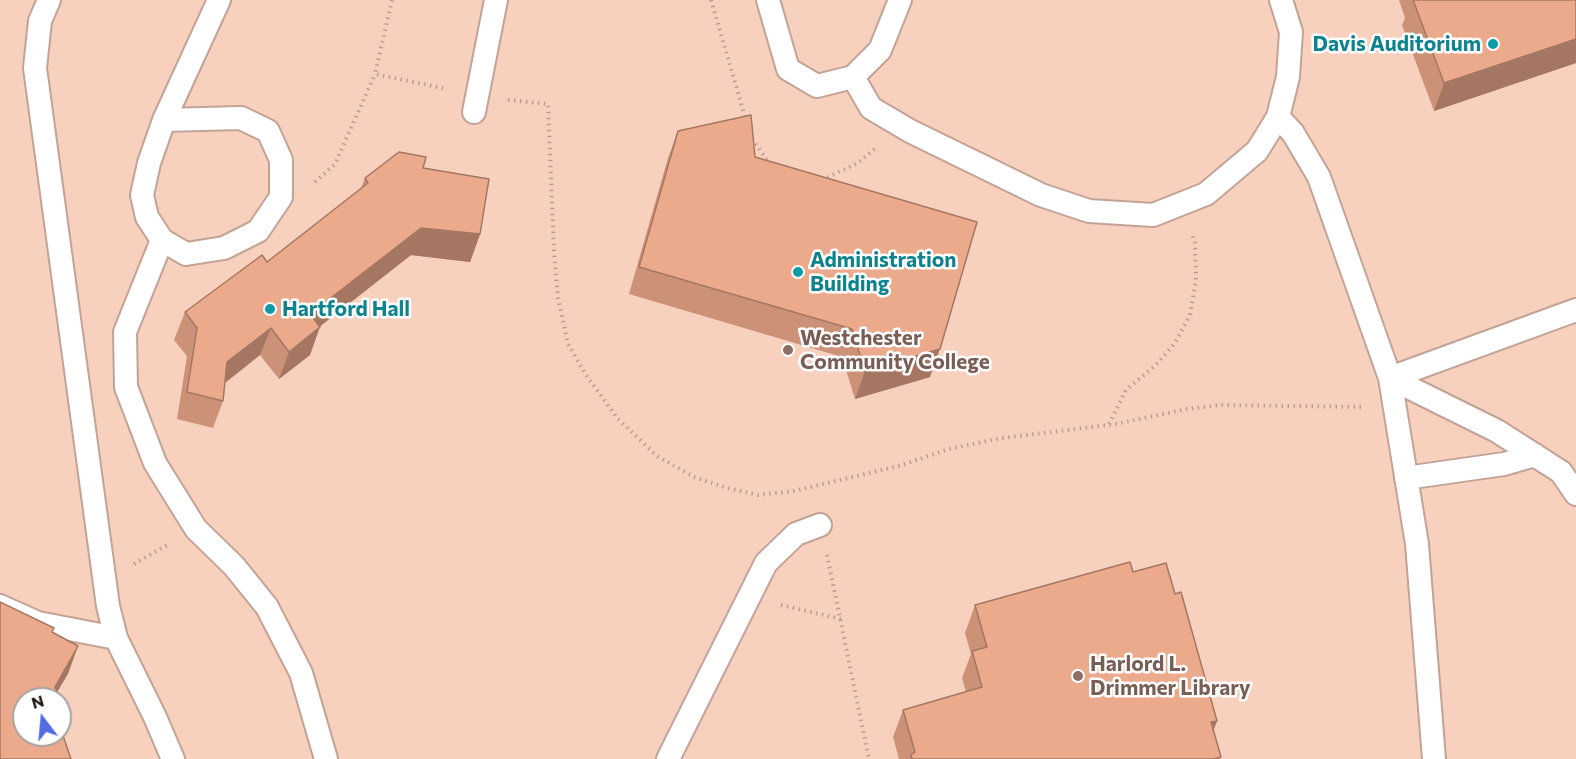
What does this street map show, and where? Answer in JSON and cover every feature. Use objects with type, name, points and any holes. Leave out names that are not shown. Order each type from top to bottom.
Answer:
[{"type":"lane","points":[[164,120],[241,118],[268,131],[281,159],[281,197],[258,231],[224,248],[186,254],[162,240],[147,218],[142,195],[148,163],[164,120],[219,0]]},
{"type":"lane","points":[[476,104],[496,0]]},
{"type":"lane","points":[[768,0],[788,69],[817,86],[853,77],[880,50],[900,0]]},
{"type":"lane","points":[[853,77],[871,108],[910,131],[1041,195],[1089,211],[1153,215],[1206,194],[1257,151],[1278,117],[1288,76],[1291,32],[1281,0]]},
{"type":"lane","points":[[44,10],[35,68],[108,606],[116,638],[173,759]]},
{"type":"lane","points":[[1278,117],[1293,134],[1319,177],[1390,378],[1417,544],[1434,759]]},
{"type":"lane","points":[[162,240],[125,332],[126,387],[154,463],[196,529],[234,566],[267,607],[301,673],[326,759]]},
{"type":"lane","points":[[1390,378],[1576,310]]},
{"type":"lane","points":[[1390,378],[1497,431],[1561,472],[1576,494]]},
{"type":"lane","points":[[1406,478],[1504,464],[1535,455]]},
{"type":"lane","points":[[668,759],[766,563],[796,534],[819,525]]},
{"type":"lane","points":[[0,606],[38,623],[116,638]]},
{"type":"path","points":[[281,197],[313,184],[335,164],[375,74],[393,0]]},
{"type":"path","points":[[711,0],[752,141],[775,171]]},
{"type":"path","points":[[375,74],[476,104],[548,104],[556,275],[558,298],[568,344],[586,375],[618,419],[657,456],[694,477],[727,488],[758,495],[794,491],[1002,438],[1109,425],[1219,405],[1394,408]]},
{"type":"path","points":[[819,182],[858,163],[880,144]]},
{"type":"path","points":[[1109,425],[1126,390],[1156,365],[1175,343],[1190,315],[1196,280],[1195,243],[1191,232]]},
{"type":"path","points":[[809,488],[841,619],[869,759]]},
{"type":"path","points":[[105,581],[196,529]]},
{"type":"path","points":[[748,596],[841,619]]},
{"type":"shaded area","name":"Westchester Community College","points":[[0,0],[1576,0],[1576,759],[0,759]]},
{"type":"building","name":"Davis Auditorium","points":[[1413,0],[1576,0],[1576,39],[1444,83]]},
{"type":"building","name":"Administration Building","points":[[751,115],[755,157],[977,222],[940,349],[865,371],[852,329],[639,267],[678,131]]},
{"type":"building","name":"Hartford Hall","points":[[399,152],[426,157],[423,168],[489,179],[480,234],[421,228],[310,314],[320,327],[289,352],[271,328],[227,362],[223,401],[187,392],[197,328],[185,312],[262,255],[267,262],[368,183],[365,178]]},
{"type":"building","name":"Harlord L. Drimmer Library","points":[[1130,562],[1133,572],[1166,563],[1175,594],[1181,592],[1217,721],[1211,722],[1221,757],[1214,759],[912,759],[911,755],[915,752],[903,710],[982,687],[972,651],[987,647],[975,605]]},
{"type":"building","points":[[0,602],[54,628],[52,632],[78,646],[55,687],[12,687],[12,747],[67,747],[71,759],[0,759]]},
{"type":"place","name":"Davis Auditorium","points":[[1493,44]]},
{"type":"place","name":"Administration Building","points":[[798,272]]},
{"type":"place","name":"Hartford Hall","points":[[270,309]]},
{"type":"place","name":"Westchester Community College","points":[[788,350]]},
{"type":"place","name":"Harlord L. Drimmer Library","points":[[1078,676]]}]
